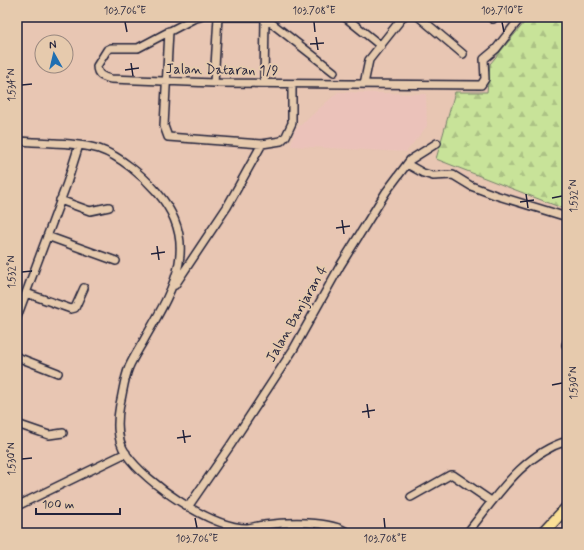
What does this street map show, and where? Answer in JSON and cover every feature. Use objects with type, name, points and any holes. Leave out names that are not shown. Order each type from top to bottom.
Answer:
[{"type":"main road","points":[[543,533],[567,507]]},
{"type":"street","name":"Jalan Dataran 1/9","points":[[200,17],[169,31],[138,48],[111,48],[107,50],[97,66],[99,74],[104,77],[166,82],[481,85],[484,82],[484,59],[496,49],[522,17]]},
{"type":"street","points":[[214,83],[218,17],[267,18],[334,72]]},
{"type":"street","points":[[345,17],[381,46]]},
{"type":"street","points":[[364,84],[369,60],[403,17]]},
{"type":"street","points":[[419,17],[463,54]]},
{"type":"street","points":[[264,83],[267,18]]},
{"type":"street","points":[[169,31],[164,126],[168,137],[262,144],[281,141],[290,130],[292,123],[292,84]]},
{"type":"street","points":[[17,141],[79,145],[100,149],[110,154],[149,182],[162,197],[178,228],[182,250],[178,268],[169,294]]},
{"type":"street","name":"Jalan Banjaran 4","points":[[188,506],[230,446],[293,350],[345,259],[386,192],[410,160],[437,143]]},
{"type":"street","points":[[262,144],[227,207],[169,294],[129,366],[124,382],[118,415],[120,442],[126,453],[157,486],[188,506],[238,530],[294,524],[319,524],[334,526],[348,533]]},
{"type":"street","points":[[17,317],[79,145]]},
{"type":"street","points":[[407,164],[423,173],[433,176],[453,175],[471,186],[495,195],[567,217]]},
{"type":"street","points":[[60,200],[90,211],[101,207],[109,207]]},
{"type":"street","points":[[47,236],[116,261]]},
{"type":"street","points":[[26,293],[71,309],[75,308],[84,288]]},
{"type":"street","points":[[17,357],[58,373]]},
{"type":"street","points":[[17,424],[49,435],[64,433]]},
{"type":"street","points":[[467,533],[491,501],[525,466],[543,452],[567,441]]},
{"type":"street","points":[[17,506],[126,453]]},
{"type":"street","points":[[411,496],[450,475],[453,475],[491,501]]},
{"type":"shaded area","points":[[338,92],[426,94],[427,126],[406,152],[291,146],[294,131]]},
{"type":"green space","points":[[529,17],[567,17],[567,210],[436,159],[455,92],[487,92],[490,64]]}]
